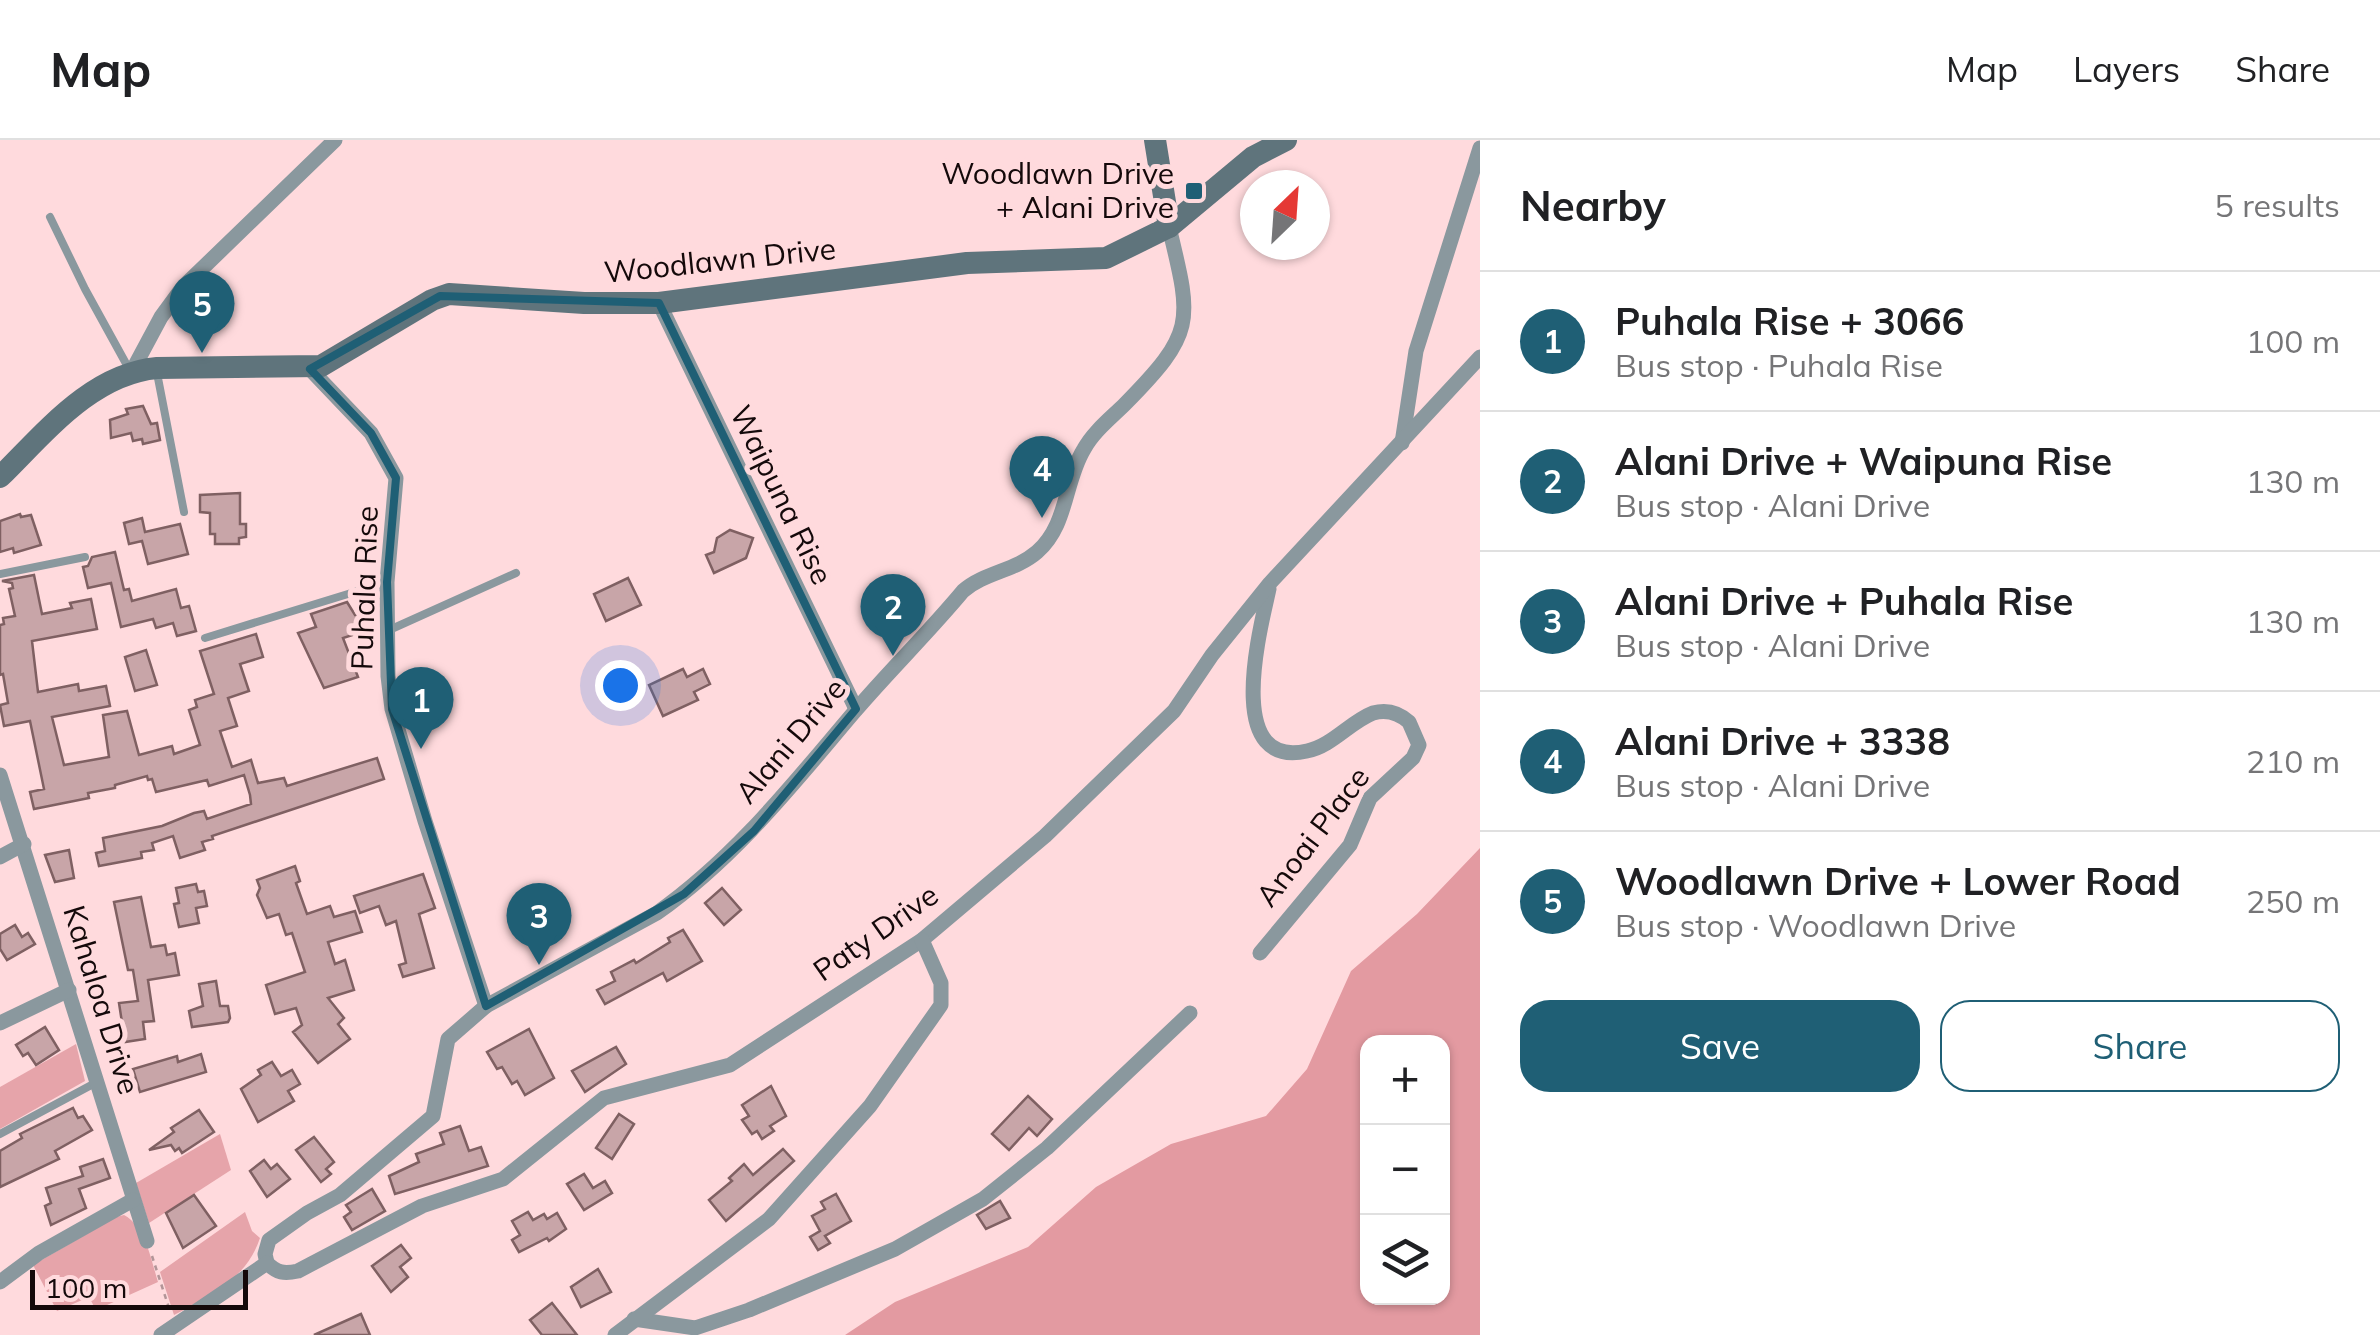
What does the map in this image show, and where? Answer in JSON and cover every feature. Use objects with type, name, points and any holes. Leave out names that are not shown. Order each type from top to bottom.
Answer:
[{"type":"street","points":[[132,372],[161,317],[183,287],[335,140]]},
{"type":"street","name":"Alani Drive","points":[[267,1263],[265,1254],[270,1240],[307,1213],[340,1196],[433,1116],[448,1038],[486,1006],[658,913],[684,894],[754,831],[856,709],[972,584],[1027,560],[1044,545],[1056,527],[1083,450],[1172,353],[1182,326],[1186,296],[1169,227],[1156,140]]},
{"type":"street","name":"Woodlawn Drive","points":[[0,477],[70,409],[96,389],[132,372],[156,368],[321,366],[432,300],[450,294],[584,304],[659,303],[967,263],[1106,258],[1169,227],[1253,157],[1286,140]]},
{"type":"street","points":[[1402,444],[1416,351],[1480,148]]},
{"type":"street","name":"Waipuna Rise","points":[[659,303],[856,709]]},
{"type":"street","name":"Paty Drive","points":[[267,1263],[285,1274],[298,1271],[422,1206],[502,1179],[604,1098],[730,1065],[922,940],[1045,836],[1174,711],[1212,655],[1270,583],[1480,357]]},
{"type":"street","name":"Puhala Rise","points":[[310,368],[371,433],[396,478],[387,582],[392,708],[424,821],[486,1006]]},
{"type":"street","name":"Anoai Place","points":[[1260,953],[1350,845],[1370,798],[1412,758],[1419,745],[1409,722],[1386,712],[1370,714],[1310,751],[1284,750],[1268,740],[1258,724],[1252,686],[1253,659],[1270,583]]},
{"type":"street","name":"Kahaloa Drive","points":[[0,775],[147,1241]]},
{"type":"street","points":[[0,858],[24,844]]},
{"type":"street","points":[[615,1335],[769,1219],[870,1106],[940,1006],[941,983],[922,940]]},
{"type":"street","points":[[0,1023],[69,990]]},
{"type":"street","points":[[634,1318],[694,1328],[749,1310],[895,1249],[983,1198],[1047,1148],[1190,1013]]},
{"type":"street","points":[[0,1282],[39,1253],[133,1200]]},
{"type":"street","points":[[168,1331],[267,1263]]},
{"type":"lane","points":[[50,217],[85,290],[132,372]]},
{"type":"lane","points":[[156,368],[184,512]]},
{"type":"lane","points":[[0,574],[85,557]]},
{"type":"lane","points":[[387,631],[516,573]]},
{"type":"lane","points":[[204,638],[387,582]]},
{"type":"lane","points":[[0,1134],[97,1082]]},
{"type":"path","points":[[147,1241],[168,1331]]},
{"type":"highlighted area","points":[[440,296],[659,303],[856,709],[754,831],[684,894],[486,1006],[392,709],[387,582],[396,478],[371,433],[310,369]]},
{"type":"shaded area","points":[[1480,848],[1480,1335],[845,1335],[895,1302],[1028,1247],[1096,1187],[1171,1144],[1266,1116],[1307,1069],[1351,971],[1417,914]]},
{"type":"shaded area","points":[[76,1044],[85,1081],[0,1129],[0,1087]]},
{"type":"shaded area","points":[[220,1134],[231,1170],[149,1223],[136,1183]]},
{"type":"shaded area","points":[[245,1212],[252,1231],[260,1238],[246,1264],[214,1293],[174,1315],[160,1272]]},
{"type":"shaded area","points":[[124,1215],[143,1236],[158,1282],[96,1310],[89,1297],[57,1311],[33,1265]]},
{"type":"building","points":[[143,406],[151,424],[157,423],[160,440],[143,444],[142,439],[133,441],[131,433],[111,438],[110,420],[128,414],[126,409]]},
{"type":"building","points":[[240,493],[240,524],[246,524],[246,537],[239,538],[239,544],[215,544],[215,534],[210,534],[210,513],[200,512],[200,495]]},
{"type":"building","points":[[20,514],[31,515],[41,545],[14,553],[13,548],[0,552],[0,521]]},
{"type":"building","points":[[142,518],[145,532],[180,524],[188,554],[148,564],[142,541],[129,544],[124,523]]},
{"type":"building","points":[[730,530],[753,538],[746,558],[714,573],[706,555],[714,552],[717,538]]},
{"type":"building","points":[[115,552],[124,590],[129,589],[132,601],[176,589],[181,608],[189,606],[196,631],[177,636],[173,623],[156,628],[153,619],[121,627],[111,583],[88,588],[83,567],[88,566],[92,557]]},
{"type":"building","points":[[34,575],[42,614],[72,608],[70,603],[91,599],[97,629],[32,641],[38,692],[78,684],[79,691],[106,686],[110,706],[52,717],[64,765],[109,757],[103,715],[127,711],[139,755],[172,746],[174,754],[200,745],[189,710],[197,707],[195,700],[214,694],[200,651],[256,634],[263,657],[240,664],[249,691],[228,698],[237,726],[220,731],[232,767],[251,760],[258,783],[284,778],[287,786],[377,758],[384,779],[212,836],[213,839],[202,842],[205,850],[180,858],[173,836],[152,843],[154,850],[141,852],[142,858],[99,866],[96,853],[105,851],[103,838],[162,826],[204,811],[207,819],[251,804],[250,795],[244,775],[209,786],[207,780],[156,792],[147,776],[88,793],[89,798],[34,809],[30,792],[44,789],[30,721],[4,726],[0,705],[8,703],[3,674],[0,675],[0,625],[4,624],[3,618],[15,616],[9,589],[13,588],[12,583],[2,581]]},
{"type":"building","points":[[628,578],[641,605],[606,621],[594,594]]},
{"type":"building","points":[[347,602],[355,615],[363,612],[368,630],[343,638],[358,677],[324,688],[298,633],[316,627],[311,614]]},
{"type":"building","points":[[146,650],[157,685],[135,691],[125,657]]},
{"type":"building","points":[[683,669],[687,677],[703,669],[710,684],[694,692],[698,700],[663,716],[649,685]]},
{"type":"building","points":[[69,850],[74,878],[55,882],[45,855]]},
{"type":"building","points":[[295,866],[300,881],[296,883],[307,914],[330,906],[334,917],[355,911],[362,932],[328,942],[335,964],[345,960],[354,990],[328,998],[344,1018],[338,1024],[350,1039],[318,1063],[293,1032],[302,1025],[296,1008],[275,1014],[266,985],[305,972],[292,933],[286,935],[279,914],[267,918],[257,895],[257,880]]},
{"type":"building","points":[[423,874],[435,908],[419,914],[434,968],[403,977],[399,965],[406,963],[396,921],[386,925],[379,906],[360,913],[354,896]]},
{"type":"building","points":[[196,884],[198,892],[204,891],[207,906],[196,908],[199,923],[179,927],[174,904],[179,903],[176,888]]},
{"type":"building","points":[[722,888],[741,910],[724,925],[705,903]]},
{"type":"building","points":[[141,897],[151,947],[165,945],[167,955],[175,953],[179,975],[148,980],[154,1021],[143,1022],[145,1039],[125,1042],[119,1003],[138,1001],[114,902]]},
{"type":"building","points":[[15,925],[22,937],[28,933],[35,944],[7,960],[0,949],[0,934]]},
{"type":"building","points":[[683,930],[702,961],[667,981],[663,973],[605,1004],[597,990],[615,981],[611,972],[634,960],[636,963]]},
{"type":"building","points":[[216,981],[220,1006],[228,1006],[228,1022],[192,1027],[189,1011],[203,1006],[199,984]]},
{"type":"building","points":[[45,1027],[59,1050],[36,1065],[16,1045]]},
{"type":"building","points":[[529,1029],[554,1078],[525,1095],[517,1081],[512,1084],[502,1067],[497,1069],[487,1052]]},
{"type":"building","points":[[616,1047],[626,1064],[585,1092],[572,1071]]},
{"type":"building","points":[[201,1054],[206,1072],[140,1092],[133,1069],[177,1056],[178,1062]]},
{"type":"building","points":[[272,1062],[281,1076],[292,1070],[300,1084],[288,1091],[294,1101],[258,1122],[241,1089],[261,1075],[258,1070]]},
{"type":"building","points":[[771,1086],[786,1116],[770,1126],[774,1131],[762,1139],[757,1131],[752,1134],[742,1120],[749,1116],[742,1105]]},
{"type":"building","points":[[1028,1096],[1052,1119],[1037,1136],[1029,1128],[1009,1150],[992,1134]]},
{"type":"building","points":[[73,1108],[92,1130],[55,1151],[59,1159],[0,1187],[0,1151],[22,1138],[20,1134]]},
{"type":"building","points":[[199,1110],[214,1132],[182,1153],[171,1145],[149,1150],[174,1132],[171,1128]]},
{"type":"building","points":[[619,1114],[634,1124],[612,1159],[596,1148]]},
{"type":"building","points":[[460,1126],[469,1151],[481,1147],[488,1166],[395,1194],[389,1176],[419,1162],[416,1154],[444,1144],[440,1133]]},
{"type":"building","points":[[314,1137],[334,1162],[326,1169],[331,1174],[321,1182],[296,1150]]},
{"type":"building","points":[[783,1149],[794,1161],[726,1221],[709,1200],[732,1181],[729,1178],[744,1164],[753,1175]]},
{"type":"building","points":[[103,1159],[110,1178],[79,1189],[86,1208],[51,1225],[45,1206],[51,1203],[46,1188],[83,1176],[80,1167]]},
{"type":"building","points":[[264,1160],[271,1169],[277,1164],[290,1179],[267,1197],[250,1171]]},
{"type":"building","points":[[584,1174],[593,1188],[605,1181],[612,1193],[584,1210],[567,1184]]},
{"type":"building","points":[[372,1189],[385,1211],[352,1230],[344,1217],[351,1212],[346,1205]]},
{"type":"building","points":[[836,1194],[851,1221],[825,1236],[830,1243],[818,1250],[810,1237],[820,1231],[812,1216],[825,1209],[821,1202]]},
{"type":"building","points":[[194,1195],[216,1226],[183,1248],[166,1213]]},
{"type":"building","points":[[1000,1201],[1010,1218],[986,1229],[977,1215]]},
{"type":"building","points":[[528,1212],[533,1220],[557,1213],[566,1229],[549,1241],[547,1238],[519,1252],[512,1240],[520,1235],[512,1221]]},
{"type":"building","points":[[401,1245],[411,1258],[400,1267],[408,1277],[391,1292],[372,1266]]},
{"type":"building","points":[[598,1269],[611,1292],[581,1307],[571,1287]]},
{"type":"building","points":[[552,1303],[577,1335],[542,1335],[530,1320]]},
{"type":"building","points":[[361,1314],[370,1335],[314,1335]]},
{"type":"place","name":"Woodlawn Drive + Alani Drive","points":[[1194,191]]},
{"type":"place","name":"Woodlawn Drive + Lower Road","points":[[202,353]]},
{"type":"place","name":"Alani Drive + 3338","points":[[1042,518]]},
{"type":"place","name":"Alani Drive + Waipuna Rise","points":[[893,656]]},
{"type":"place","name":"Puhala Rise + 3066","points":[[421,749]]},
{"type":"place","name":"Alani Drive + Puhala Rise","points":[[539,965]]}]
